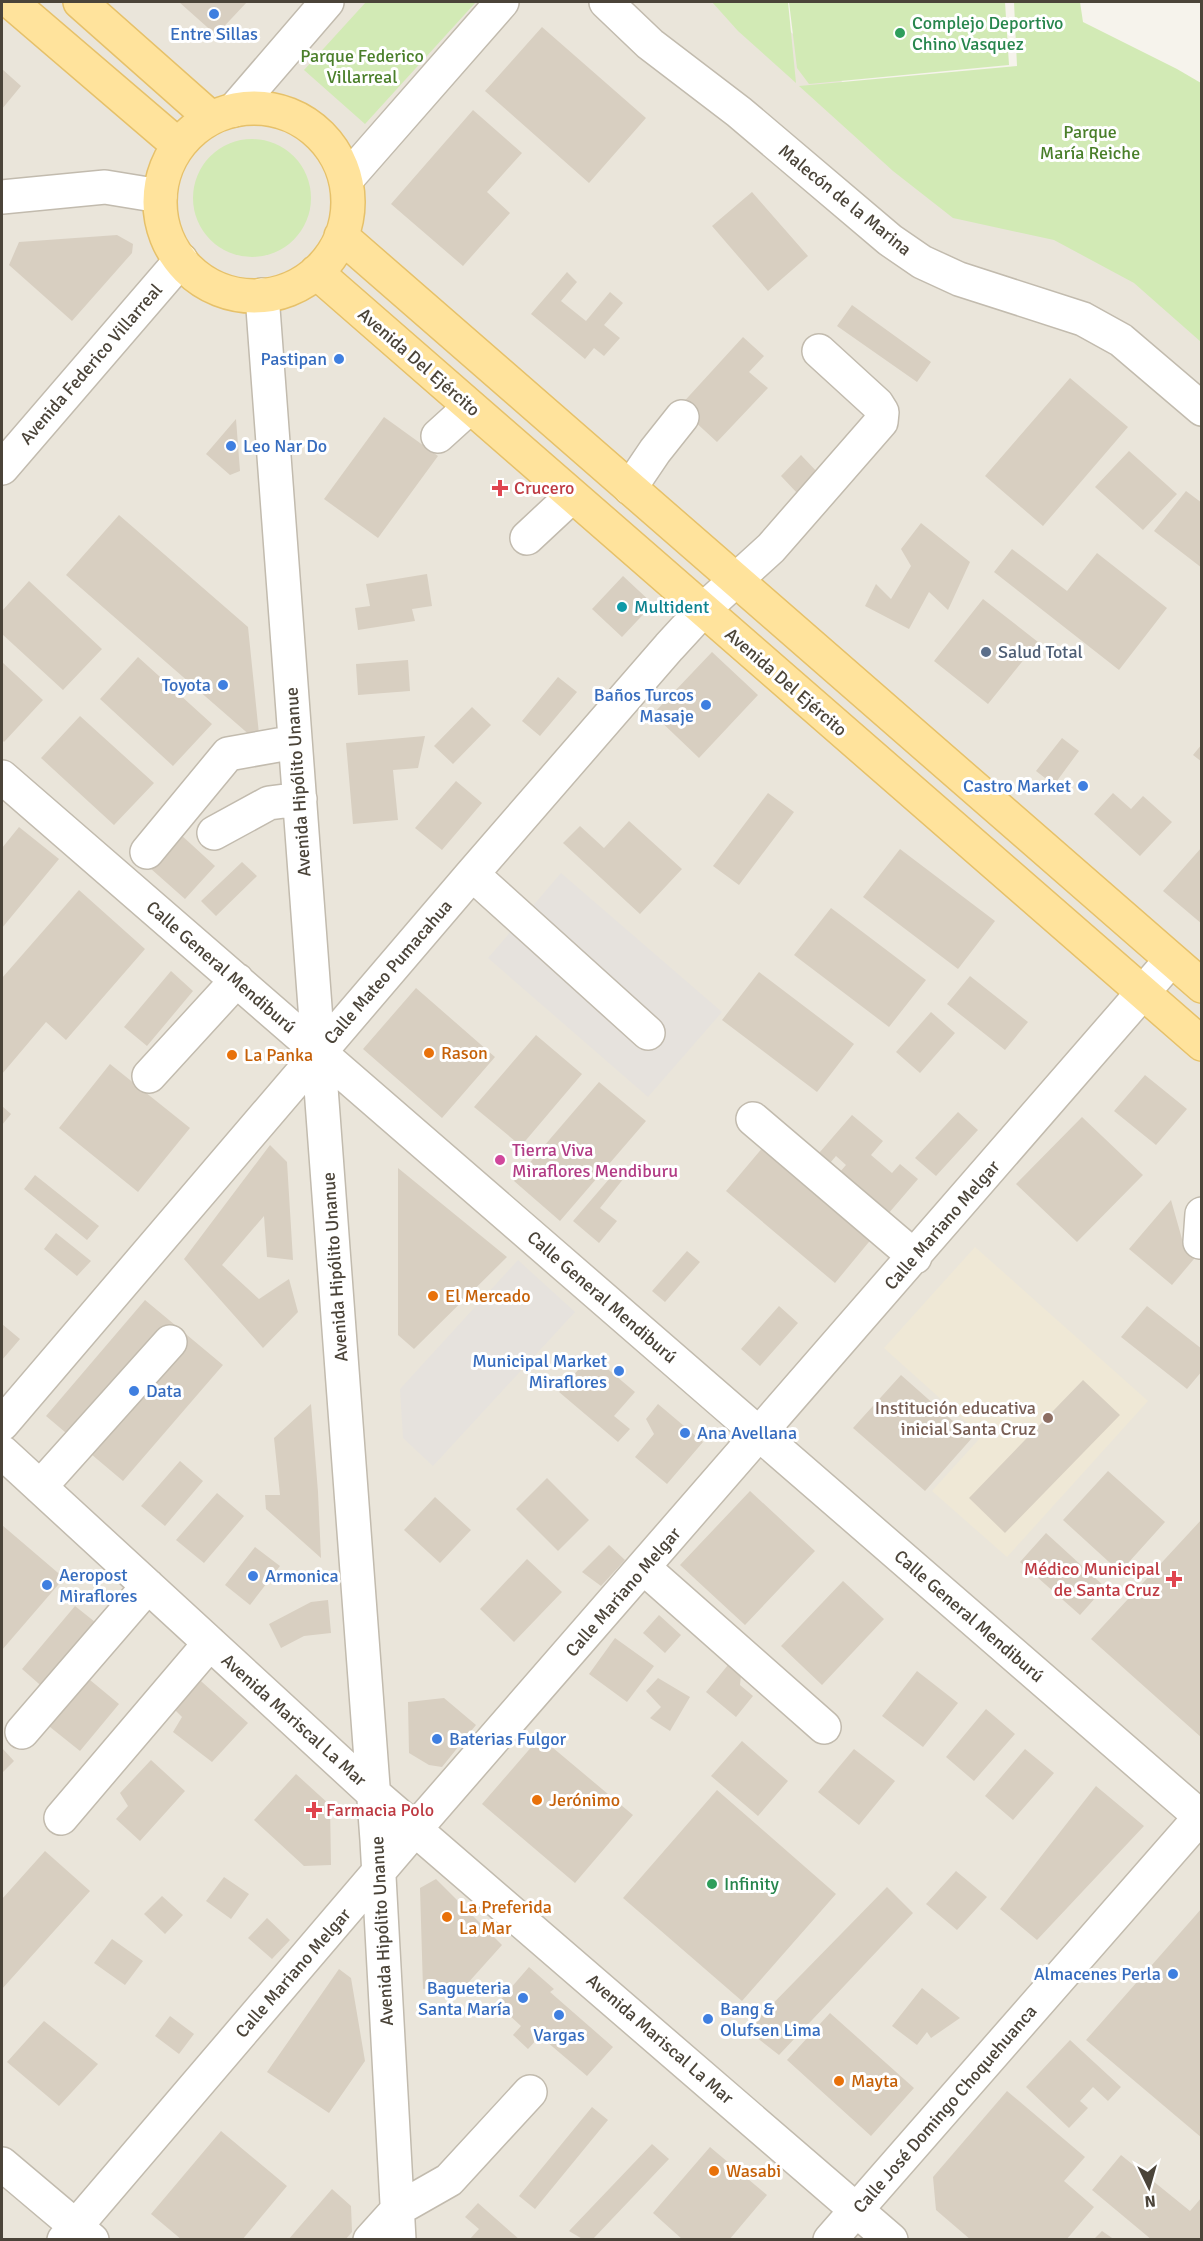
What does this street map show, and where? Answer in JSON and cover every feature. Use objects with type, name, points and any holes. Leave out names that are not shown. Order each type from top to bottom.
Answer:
[{"type":"main road","points":[[11,2],[178,145]]},
{"type":"main road","points":[[80,2],[223,114]]},
{"type":"main road","points":[[252,108],[288,114],[305,123],[321,136],[335,153],[346,180],[348,208],[341,236],[331,256],[316,272],[296,286],[262,295],[236,294],[213,286],[201,279],[181,260],[166,237],[160,210],[160,196],[166,170],[178,145],[193,130],[223,114],[252,108]]},
{"type":"main road","points":[[341,236],[1202,986]]},
{"type":"main road","name":"Avenida Del Ejército","points":[[316,272],[1202,1044]]},
{"type":"street","points":[[223,114],[327,2]]},
{"type":"street","points":[[346,180],[502,2]]},
{"type":"street","name":"Malecón de la Marina","points":[[606,2],[650,44],[739,112],[890,240],[922,262],[959,279],[1083,319],[1121,340],[1202,409]]},
{"type":"street","points":[[2,196],[105,187],[160,196]]},
{"type":"street","name":"Avenida Federico Villarreal","points":[[2,468],[181,260]]},
{"type":"street","name":"Avenida Hipólito Unanue","points":[[262,295],[379,1872],[398,2224]]},
{"type":"street","name":"Calle Mateo Pumacahua","points":[[2,1424],[472,874],[703,610],[771,548],[880,422],[882,412],[877,404],[819,351]]},
{"type":"street","points":[[438,436],[470,406]]},
{"type":"street","points":[[630,488],[682,417]]},
{"type":"street","points":[[527,538],[572,496]]},
{"type":"street","points":[[147,852],[228,754],[296,742]]},
{"type":"street","name":"Calle General Mendiburú","points":[[2,777],[1201,1817]]},
{"type":"street","points":[[214,833],[269,803],[300,799]]},
{"type":"street","points":[[472,874],[648,1033]]},
{"type":"street","name":"Calle Mariano Melgar","points":[[77,2235],[416,1828],[1171,960]]},
{"type":"street","points":[[149,1076],[237,980]]},
{"type":"street","points":[[753,1119],[915,1257]]},
{"type":"street","points":[[40,1486],[170,1342]]},
{"type":"street","name":"Avenida Mariscal La Mar","points":[[2,1452],[373,1793],[891,2240]]},
{"type":"street","points":[[644,1568],[824,1726]]},
{"type":"street","points":[[22,1732],[148,1586]]},
{"type":"street","points":[[61,1818],[210,1643]]},
{"type":"street","name":"Calle José Domingo Choquehuanca","points":[[830,2240],[1201,1817]]},
{"type":"street","points":[[370,2240],[398,2224],[449,2180],[530,2092]]},
{"type":"street","points":[[2,2164],[77,2235]]},
{"type":"shaded area","points":[[2,2],[760,2],[934,171],[1201,290],[1201,2239],[2,2240]]},
{"type":"shaded area","points":[[561,873],[722,1012],[648,1097],[488,958]]},
{"type":"shaded area","name":"Institución educativa inicial Santa Cruz","points":[[975,1247],[1148,1401],[1007,1557],[932,1491],[982,1436],[884,1348]]},
{"type":"shaded area","points":[[518,1260],[575,1312],[433,1466],[403,1438],[400,1389]]},
{"type":"green space","name":"Parque Federico Villarreal","points":[[366,2],[476,2],[365,124],[304,70]]},
{"type":"green space","points":[[712,2],[788,2],[796,83],[738,31]]},
{"type":"green space","name":"Complejo Deportivo Chino Vasquez","points":[[789,2],[1005,2],[1009,65],[809,84],[797,68]]},
{"type":"green space","name":"Parque María Reiche","points":[[1014,2],[1080,2],[1083,22],[1201,83],[1201,342],[1134,283],[1054,240],[953,218],[893,171],[799,86],[1017,66]]},
{"type":"green space","points":[[252,139],[275,143],[294,156],[307,175],[311,198],[307,221],[294,240],[275,253],[252,257],[229,253],[210,240],[197,221],[193,198],[197,175],[210,156],[229,143]]},
{"type":"building","points":[[179,2],[247,2],[216,35]]},
{"type":"building","points":[[542,27],[646,118],[589,183],[485,91]]},
{"type":"building","points":[[2,69],[21,86],[2,109]]},
{"type":"building","points":[[473,110],[522,153],[487,192],[510,213],[463,266],[391,204]]},
{"type":"building","points":[[752,192],[808,256],[768,291],[712,226]]},
{"type":"building","points":[[117,235],[133,244],[132,253],[72,321],[9,265],[19,242]]},
{"type":"building","points":[[567,272],[577,282],[561,301],[586,321],[610,292],[623,303],[604,325],[620,338],[604,356],[594,348],[585,359],[531,314]]},
{"type":"building","points":[[852,305],[931,362],[917,382],[837,326]]},
{"type":"building","points":[[743,337],[764,356],[749,372],[768,388],[717,442],[679,407]]},
{"type":"building","points":[[1070,378],[1128,427],[1043,526],[985,476]]},
{"type":"building","points":[[384,417],[438,456],[378,538],[324,499]]},
{"type":"building","points":[[236,419],[240,471],[230,475],[206,454]]},
{"type":"building","points":[[1129,451],[1177,494],[1143,530],[1095,487]]},
{"type":"building","points":[[801,455],[819,474],[798,494],[781,476]]},
{"type":"building","points":[[1186,491],[1202,503],[1202,568],[1154,531]]},
{"type":"building","name":"Toyota","points":[[119,515],[248,627],[260,744],[66,575]]},
{"type":"building","points":[[921,523],[970,562],[948,610],[929,592],[909,629],[865,606],[876,584],[891,599],[911,566],[901,549]]},
{"type":"building","points":[[1012,549],[1067,591],[1097,553],[1167,608],[1119,670],[994,572]]},
{"type":"building","points":[[427,574],[432,606],[412,609],[415,621],[358,630],[355,608],[370,606],[366,584]]},
{"type":"building","name":"Multident","points":[[623,576],[653,604],[622,637],[592,609]]},
{"type":"building","points":[[29,581],[102,649],[63,690],[2,634],[2,611]]},
{"type":"building","name":"Salud Total","points":[[983,599],[1038,642],[988,704],[934,661]]},
{"type":"building","name":"Baños Turcos Masaje","points":[[712,652],[758,695],[699,758],[653,714]]},
{"type":"building","points":[[138,657],[212,724],[173,766],[100,699]]},
{"type":"building","points":[[408,660],[410,691],[358,695],[356,664]]},
{"type":"building","points":[[2,662],[43,700],[4,742],[2,740]]},
{"type":"building","points":[[558,677],[577,692],[540,736],[522,721]]},
{"type":"building","points":[[472,707],[491,725],[453,764],[434,746]]},
{"type":"building","points":[[80,716],[154,783],[114,825],[41,758]]},
{"type":"building","points":[[425,736],[418,768],[393,770],[398,820],[353,824],[346,743]]},
{"type":"building","points":[[1062,738],[1079,751],[1054,785],[1036,771]]},
{"type":"building","points":[[1202,744],[1202,762],[1193,755]]},
{"type":"building","points":[[456,781],[482,803],[442,850],[415,828]]},
{"type":"building","points":[[768,793],[794,812],[739,885],[713,866]]},
{"type":"building","points":[[1113,793],[1131,809],[1143,796],[1172,822],[1140,856],[1094,814]]},
{"type":"building","points":[[629,821],[682,869],[640,914],[563,843],[580,826],[604,848]]},
{"type":"building","points":[[19,827],[59,859],[2,928],[2,848]]},
{"type":"building","points":[[180,834],[215,866],[185,899],[150,868]]},
{"type":"building","points":[[1202,847],[1202,924],[1163,891]]},
{"type":"building","points":[[900,849],[995,921],[958,969],[863,897]]},
{"type":"building","points":[[242,862],[257,876],[216,916],[201,901]]},
{"type":"building","points":[[79,890],[145,949],[66,1040],[46,1022],[2,1074],[2,978]]},
{"type":"building","points":[[831,908],[926,980],[889,1027],[794,955]]},
{"type":"building","points":[[171,971],[193,991],[147,1046],[124,1027]]},
{"type":"building","points":[[759,972],[854,1044],[817,1092],[722,1020]]},
{"type":"building","points":[[970,976],[1028,1022],[1005,1050],[947,1004]]},
{"type":"building","name":"Rason","points":[[416,988],[495,1057],[442,1118],[363,1049]]},
{"type":"building","points":[[931,1012],[955,1033],[920,1073],[896,1052]]},
{"type":"building","points":[[536,1035],[582,1074],[521,1146],[474,1107]]},
{"type":"building","points":[[110,1064],[190,1128],[138,1192],[59,1128]]},
{"type":"building","points":[[1145,1075],[1187,1109],[1156,1145],[1114,1111]]},
{"type":"building","points":[[599,1082],[646,1121],[560,1221],[514,1181]]},
{"type":"building","points":[[2,1106],[11,1114],[2,1125]]},
{"type":"building","points":[[958,1112],[978,1130],[936,1176],[915,1158]]},
{"type":"building","points":[[852,1115],[883,1141],[871,1155],[892,1173],[900,1164],[918,1179],[882,1221],[833,1180],[846,1165],[836,1156],[824,1170],[813,1160]]},
{"type":"building","points":[[1082,1117],[1143,1175],[1077,1242],[1016,1184]]},
{"type":"building","points":[[270,1145],[287,1162],[293,1260],[267,1257],[264,1216],[222,1265],[259,1299],[289,1279],[298,1312],[263,1348],[184,1259]]},
{"type":"building","points":[[764,1146],[873,1237],[835,1283],[726,1191]]},
{"type":"building","name":"El Mercado","points":[[398,1168],[507,1257],[414,1349],[398,1335]]},
{"type":"building","points":[[616,1171],[624,1178],[600,1208],[617,1221],[599,1243],[573,1221]]},
{"type":"building","points":[[35,1175],[99,1226],[87,1240],[24,1189]]},
{"type":"building","points":[[1171,1200],[1182,1239],[1199,1253],[1172,1285],[1129,1249]]},
{"type":"building","points":[[56,1233],[91,1261],[77,1276],[44,1249]]},
{"type":"building","points":[[687,1251],[700,1262],[665,1302],[652,1291]]},
{"type":"building","name":"Data","points":[[145,1300],[223,1365],[123,1481],[46,1416]]},
{"type":"building","points":[[779,1306],[798,1323],[760,1366],[741,1349]]},
{"type":"building","points":[[1147,1306],[1202,1349],[1202,1371],[1187,1389],[1121,1337]]},
{"type":"building","points":[[2,1324],[20,1339],[2,1360]]},
{"type":"building","points":[[591,1355],[635,1392],[614,1416],[630,1429],[618,1442],[559,1392]]},
{"type":"building","points":[[901,1375],[972,1438],[925,1491],[853,1428]]},
{"type":"building","points":[[1083,1380],[1120,1415],[1005,1533],[969,1498]]},
{"type":"building","points":[[311,1404],[321,1558],[266,1509],[265,1495],[280,1495],[274,1438]]},
{"type":"building","points":[[658,1404],[703,1442],[667,1484],[635,1457],[654,1434],[646,1419]]},
{"type":"building","points":[[180,1461],[203,1481],[165,1526],[141,1506]]},
{"type":"building","points":[[1108,1471],[1165,1522],[1120,1572],[1063,1520]]},
{"type":"building","points":[[547,1478],[589,1520],[558,1551],[516,1509]]},
{"type":"building","points":[[750,1491],[815,1551],[745,1625],[680,1565]]},
{"type":"building","points":[[217,1493],[244,1516],[204,1563],[176,1540]]},
{"type":"building","points":[[435,1497],[471,1530],[440,1563],[404,1530]]},
{"type":"building","name":"Médico Municipal de Santa Cruz","points":[[1202,1519],[1202,1738],[1091,1639]]},
{"type":"building","points":[[2,1525],[64,1578],[2,1650]]},
{"type":"building","points":[[1046,1533],[1105,1587],[1080,1615],[1020,1562]]},
{"type":"building","points":[[609,1545],[625,1560],[601,1586],[582,1572]]},
{"type":"building","name":"Armonica","points":[[255,1547],[280,1566],[250,1605],[225,1585]]},
{"type":"building","points":[[527,1559],[562,1592],[514,1642],[480,1609]]},
{"type":"building","points":[[843,1581],[884,1619],[822,1685],[781,1646]]},
{"type":"building","points":[[328,1600],[331,1633],[304,1636],[281,1648],[269,1624],[311,1602]]},
{"type":"building","points":[[75,1606],[100,1626],[46,1690],[22,1669]]},
{"type":"building","points":[[659,1615],[681,1635],[665,1653],[643,1633]]},
{"type":"building","points":[[615,1638],[654,1666],[627,1702],[589,1674]]},
{"type":"building","points":[[728,1665],[741,1675],[740,1685],[753,1696],[736,1717],[706,1692]]},
{"type":"building","points":[[917,1671],[958,1703],[923,1747],[882,1716]]},
{"type":"building","points":[[193,1674],[248,1723],[212,1762],[173,1732],[182,1717],[166,1701]]},
{"type":"building","points":[[84,1675],[119,1704],[80,1751],[45,1723]]},
{"type":"building","points":[[658,1678],[690,1697],[670,1731],[650,1718],[661,1707],[646,1691]]},
{"type":"building","name":"Baterias Fulgor","points":[[444,1698],[476,1725],[442,1767],[429,1765],[409,1753],[408,1702]]},
{"type":"building","points":[[986,1709],[1015,1734],[974,1781],[946,1757]]},
{"type":"building","points":[[540,1737],[633,1815],[575,1883],[482,1804]]},
{"type":"building","points":[[742,1741],[788,1781],[758,1816],[711,1776]]},
{"type":"building","points":[[2,1748],[14,1761],[2,1773]]},
{"type":"building","points":[[854,1749],[895,1781],[859,1825],[818,1792]]},
{"type":"building","points":[[1025,1749],[1054,1773],[1013,1820],[985,1796]]},
{"type":"building","points":[[151,1760],[185,1791],[140,1841],[116,1819],[128,1806],[120,1793]]},
{"type":"building","points":[[296,1774],[330,1805],[331,1865],[304,1866],[254,1820]]},
{"type":"building","points":[[1096,1786],[1144,1826],[1037,1940],[1000,1909]]},
{"type":"building","points":[[717,1790],[836,1894],[742,2001],[623,1898]]},
{"type":"building","points":[[45,1851],[90,1891],[2,1989],[2,1899]]},
{"type":"building","points":[[956,1871],[987,1897],[957,1930],[926,1904]]},
{"type":"building","points":[[224,1877],[249,1894],[231,1919],[206,1901]]},
{"type":"building","name":"La Preferida La Mar","points":[[436,1879],[502,1945],[467,1984],[423,1989],[420,1888]]},
{"type":"building","points":[[887,1887],[913,1913],[779,2055],[747,2030]]},
{"type":"building","points":[[162,1896],[183,1915],[165,1934],[144,1914]]},
{"type":"building","name":"Almacenes Perla","points":[[1202,1908],[1202,2138],[1086,2040]]},
{"type":"building","points":[[267,1918],[290,1940],[272,1959],[248,1938]]},
{"type":"building","points":[[112,1939],[143,1961],[125,1985],[94,1963]]},
{"type":"building","points":[[529,1967],[554,1989],[550,1992],[613,2047],[587,2076],[540,2036],[528,2049],[513,2035],[521,2026],[497,2004]]},
{"type":"building","points":[[339,1969],[351,1978],[365,2061],[329,2113],[267,2072]]},
{"type":"building","points":[[922,1988],[960,2018],[931,2038],[927,2032],[917,2045],[892,2026]]},
{"type":"building","points":[[830,2013],[914,2088],[871,2136],[787,2060]]},
{"type":"building","points":[[170,2016],[194,2034],[179,2054],[155,2036]]},
{"type":"building","points":[[44,2021],[98,2064],[59,2106],[7,2062]]},
{"type":"building","points":[[1070,2040],[1121,2087],[1108,2101],[1093,2087],[1080,2101],[1088,2108],[1069,2128],[1026,2087]]},
{"type":"building","points":[[1007,2091],[1085,2157],[1064,2181],[1094,2207],[1066,2240],[971,2240],[936,2210],[933,2177]]},
{"type":"building","points":[[592,2107],[608,2120],[535,2209],[519,2196]]},
{"type":"building","points":[[221,2131],[287,2186],[242,2240],[182,2240],[151,2214]]},
{"type":"building","points":[[652,2144],[669,2159],[592,2240],[584,2240],[569,2231]]},
{"type":"building","name":"Wasabi","points":[[710,2147],[767,2195],[729,2240],[683,2240],[653,2213]]},
{"type":"building","points":[[1121,2155],[1190,2211],[1202,2197],[1202,2240],[1152,2240],[1092,2190]]},
{"type":"building","points":[[332,2189],[351,2206],[352,2232],[345,2240],[288,2240]]},
{"type":"building","points":[[478,2203],[520,2240],[469,2240],[479,2229],[465,2217]]},
{"type":"building","points":[[1102,2231],[1115,2240],[1093,2240]]},
{"type":"place","name":"Entre Sillas","points":[[214,14]]},
{"type":"place","name":"Complejo Deportivo Chino Vasquez","points":[[900,33]]},
{"type":"place","name":"Pastipan","points":[[339,359]]},
{"type":"place","name":"Leo Nar Do","points":[[231,446]]},
{"type":"place","name":"Crucero","points":[[500,488]]},
{"type":"place","name":"Multident","points":[[622,607]]},
{"type":"place","name":"Salud Total","points":[[986,652]]},
{"type":"place","name":"Toyota","points":[[223,685]]},
{"type":"place","name":"Baños Turcos Masaje","points":[[706,705]]},
{"type":"place","name":"Castro Market","points":[[1083,786]]},
{"type":"place","name":"Rason","points":[[429,1053]]},
{"type":"place","name":"La Panka","points":[[232,1055]]},
{"type":"place","name":"Tierra Viva Miraflores Mendiburu","points":[[500,1160]]},
{"type":"place","name":"El Mercado","points":[[433,1296]]},
{"type":"place","name":"Municipal Market Miraflores","points":[[619,1371]]},
{"type":"place","name":"Data","points":[[134,1391]]},
{"type":"place","name":"Institución educativa inicial Santa Cruz","points":[[1048,1418]]},
{"type":"place","name":"Ana Avellana","points":[[685,1433]]},
{"type":"place","name":"Armonica","points":[[253,1576]]},
{"type":"place","name":"Médico Municipal de Santa Cruz","points":[[1174,1579]]},
{"type":"place","name":"Aeropost Miraflores","points":[[47,1585]]},
{"type":"place","name":"Baterias Fulgor","points":[[437,1739]]},
{"type":"place","name":"Jerónimo","points":[[537,1800]]},
{"type":"place","name":"Farmacia Polo","points":[[314,1810]]},
{"type":"place","name":"Infinity","points":[[712,1884]]},
{"type":"place","name":"La Preferida La Mar","points":[[447,1917]]},
{"type":"place","name":"Almacenes Perla","points":[[1173,1974]]},
{"type":"place","name":"Bagueteria Santa María","points":[[523,1998]]},
{"type":"place","name":"Vargas","points":[[559,2015]]},
{"type":"place","name":"Bang & Olufsen Lima","points":[[708,2019]]},
{"type":"place","name":"Mayta","points":[[839,2081]]},
{"type":"place","name":"Wasabi","points":[[714,2171]]}]
